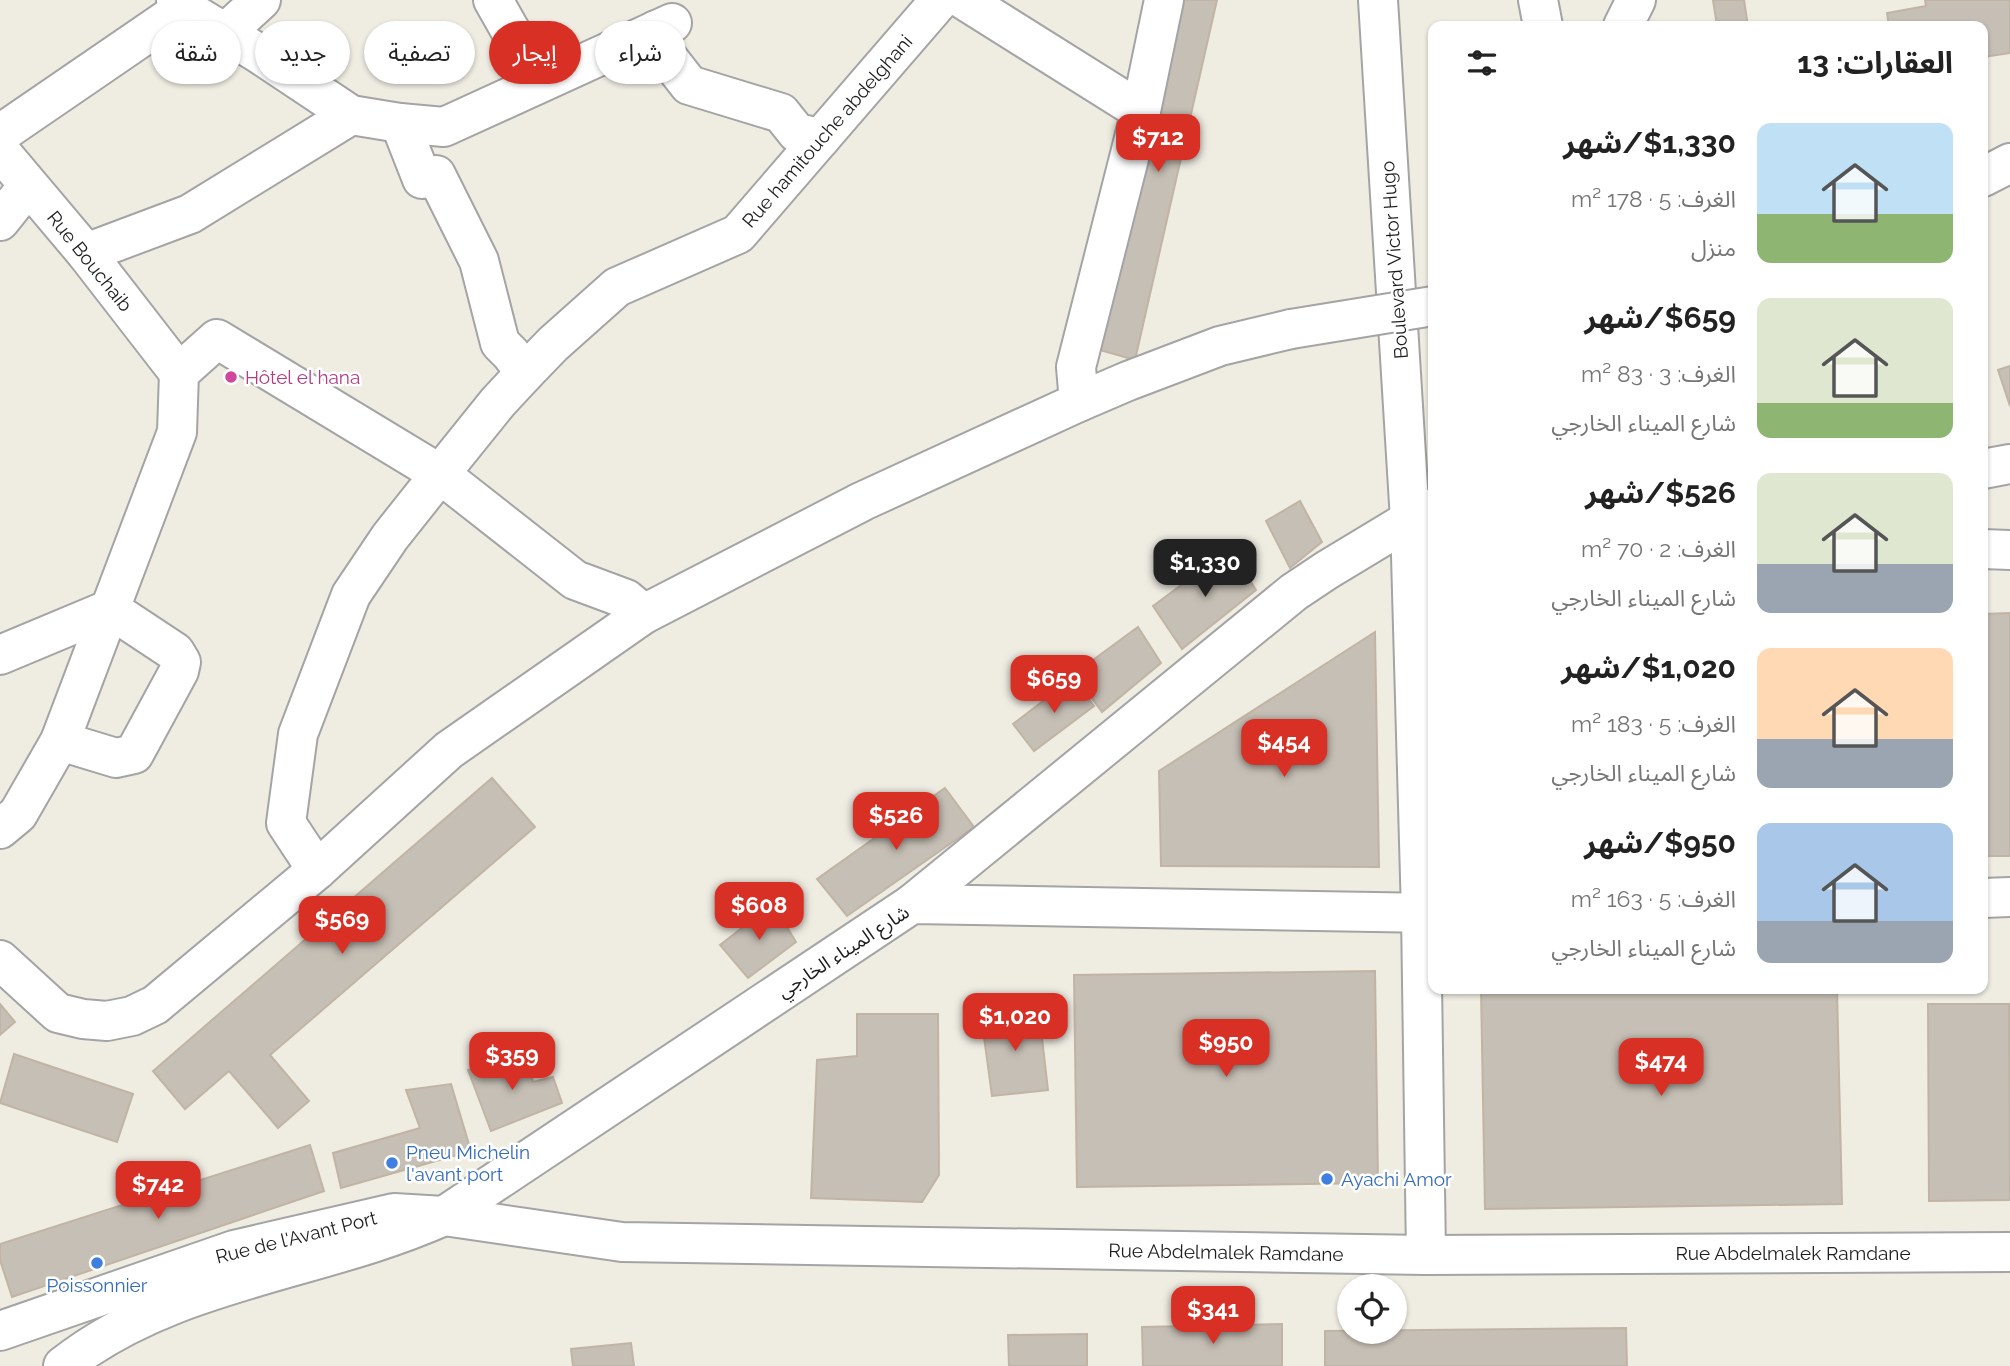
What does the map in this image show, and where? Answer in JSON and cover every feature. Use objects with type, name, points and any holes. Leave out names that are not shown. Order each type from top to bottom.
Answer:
[{"type":"street","points":[[238,21],[261,0]]},
{"type":"street","points":[[493,0],[505,21]]},
{"type":"street","name":"Rue hamitouche abdelghani","points":[[317,870],[286,823],[298,734],[351,595],[390,537],[498,402],[553,344],[617,287],[738,234],[940,0]]},
{"type":"street","points":[[964,0],[1140,111]]},
{"type":"street","points":[[1079,402],[1076,367],[1140,111],[1164,0]]},
{"type":"street","name":"Boulevard Victor Hugo","points":[[1378,0],[1426,519],[1426,1255]]},
{"type":"street","points":[[1538,0],[1542,21]]},
{"type":"street","points":[[1626,21],[1636,0]]},
{"type":"street","points":[[0,134],[180,4],[205,21]]},
{"type":"street","points":[[581,64],[664,27],[661,49],[689,85],[781,113],[797,133],[821,138]]},
{"type":"street","points":[[241,44],[351,115],[400,123],[444,127],[536,84]]},
{"type":"street","points":[[86,253],[190,214],[351,115]]},
{"type":"street","points":[[400,123],[422,179],[436,175],[479,261],[500,343],[525,373]]},
{"type":"street","name":"Rue Bouchaib","points":[[0,151],[86,253],[179,373]]},
{"type":"street","points":[[1988,174],[2010,163]]},
{"type":"street","points":[[0,221],[28,186]]},
{"type":"street","points":[[0,960],[58,1013],[107,1021],[132,1016],[155,1005],[175,990],[317,870],[449,751],[644,614],[863,501],[1128,381],[1220,346],[1291,329],[1428,307]]},
{"type":"street","points":[[0,829],[18,814],[60,741],[177,432],[179,373],[217,339],[440,474],[575,580],[626,599],[644,614]]},
{"type":"street","points":[[1988,468],[2010,464]]},
{"type":"street","points":[[912,904],[1294,592],[1327,569],[1426,519]]},
{"type":"street","points":[[1988,549],[2010,550]]},
{"type":"street","points":[[0,655],[110,609]]},
{"type":"street","points":[[60,741],[116,758],[134,754],[179,671],[181,662],[175,652],[110,609]]},
{"type":"street","points":[[1988,898],[2010,897]]},
{"type":"street","name":"شارع الميناء الخارجي","points":[[444,1216],[912,904],[1427,913]]},
{"type":"street","name":"Rue de l'Avant Port","points":[[0,1331],[234,1250],[386,1214],[444,1216]]},
{"type":"street","name":"Rue Abdelmalek Ramdane","points":[[444,1216],[622,1242],[1426,1255],[2010,1252]]},
{"type":"street","name":"Rue de l'Avant Port","points":[[73,1362],[108,1335],[163,1307],[227,1285],[396,1237],[444,1216]]},
{"type":"building","points":[[1175,0],[1217,0],[1135,360],[1100,350]]},
{"type":"building","points":[[1713,0],[1744,0],[1747,21],[1716,21]]},
{"type":"building","points":[[1925,0],[2010,0],[2010,53],[1988,56],[1988,21],[1888,21],[1887,13],[1926,6]]},
{"type":"building","points":[[2010,366],[2010,406],[1998,370]]},
{"type":"building","points":[[1300,501],[1322,542],[1290,568],[1266,521]]},
{"type":"building","points":[[1230,549],[1256,590],[1182,649],[1153,606]]},
{"type":"building","points":[[2010,613],[2010,856],[1988,856],[1988,614]]},
{"type":"building","points":[[1138,627],[1161,663],[1102,712],[1074,674]]},
{"type":"building","points":[[1375,632],[1379,867],[1161,866],[1159,771]]},
{"type":"building","points":[[1073,678],[1094,706],[1034,751],[1013,724]]},
{"type":"building","points":[[492,778],[535,827],[270,1055],[309,1101],[278,1128],[229,1071],[185,1109],[153,1071]]},
{"type":"building","points":[[945,788],[974,827],[847,916],[817,879]]},
{"type":"building","points":[[773,904],[796,942],[748,978],[720,945]]},
{"type":"building","points":[[1375,971],[1378,1183],[1077,1187],[1074,975]]},
{"type":"building","points":[[1481,994],[1837,994],[1842,1204],[1485,1209]]},
{"type":"building","points":[[0,1004],[15,1022],[0,1035]]},
{"type":"building","points":[[1928,1004],[2009,1004],[2010,1200],[1929,1201]]},
{"type":"building","points":[[1039,1012],[1048,1090],[992,1096],[981,1015]]},
{"type":"building","points":[[857,1014],[938,1014],[939,1175],[922,1202],[811,1198],[817,1060],[857,1056]]},
{"type":"building","points":[[14,1054],[133,1094],[117,1142],[0,1103]]},
{"type":"building","points":[[526,1054],[533,1082],[553,1077],[562,1103],[491,1131],[468,1070]]},
{"type":"building","points":[[451,1084],[471,1151],[341,1188],[333,1153],[420,1128],[406,1090]]},
{"type":"building","points":[[310,1145],[324,1191],[12,1297],[0,1260],[0,1244]]},
{"type":"building","points":[[1282,1324],[1282,1366],[1143,1366],[1142,1327]]},
{"type":"building","points":[[1626,1328],[1627,1366],[1325,1366],[1325,1331],[1337,1331],[1337,1344],[1407,1344],[1407,1330]]},
{"type":"building","points":[[1087,1334],[1087,1366],[1009,1366],[1008,1335]]},
{"type":"building","points":[[631,1343],[634,1366],[573,1366],[571,1349]]},
{"type":"place","name":"Hôtel el hana","points":[[231,377]]},
{"type":"place","name":"Pneu Michelin l'avant port","points":[[392,1163]]},
{"type":"place","name":"Ayachi Amor","points":[[1327,1179]]},
{"type":"place","name":"Poissonnier","points":[[97,1263]]}]
